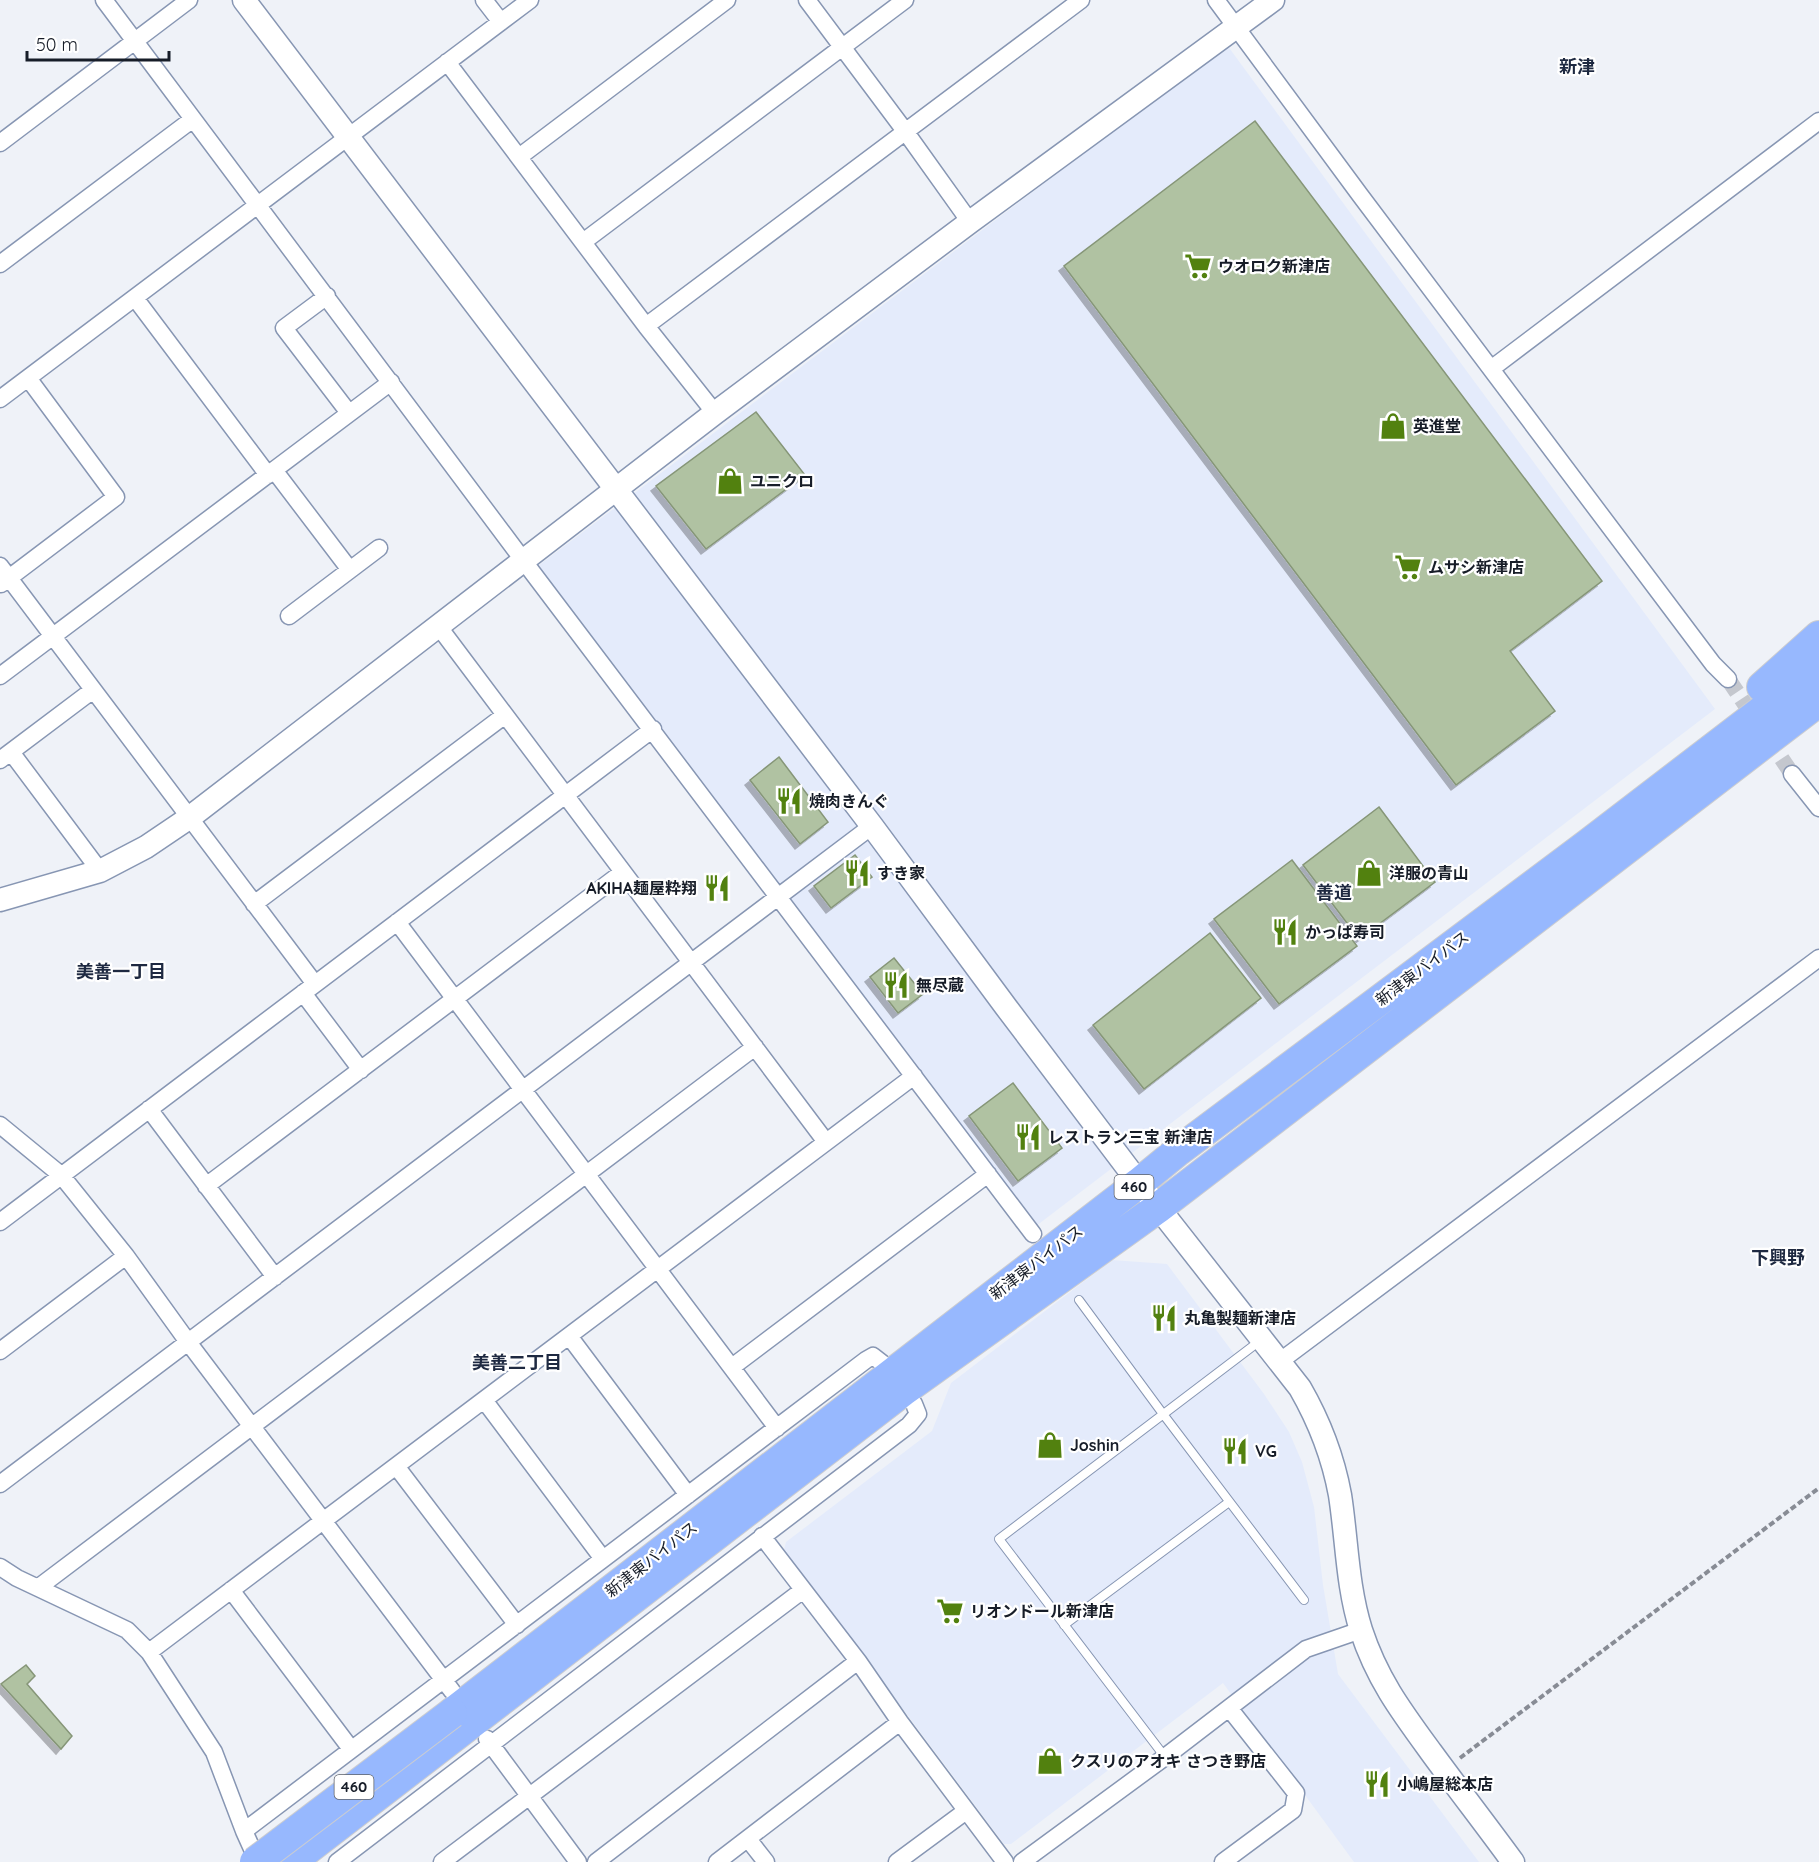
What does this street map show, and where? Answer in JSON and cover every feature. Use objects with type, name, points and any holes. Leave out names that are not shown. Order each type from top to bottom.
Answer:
[{"type":"highway","points":[[1588,844],[1819,636]]},
{"type":"highway","name":"新津東バイパス","points":[[291,1862],[465,1716],[896,1382],[1188,1144],[1588,844],[1819,667]]},
{"type":"highway","name":"新津東バイパス","points":[[896,1382],[1158,1208],[1819,701]]},
{"type":"highway","points":[[1731,768],[1819,714]]},
{"type":"highway","name":"新津東バイパス","points":[[257,1862],[465,1716]]},
{"type":"street","points":[[104,0],[523,560],[1033,1234]]},
{"type":"street","points":[[0,143],[189,0]]},
{"type":"street","points":[[244,0],[872,826],[1158,1208],[1300,1388],[1313,1411],[1333,1463],[1340,1494],[1353,1601],[1361,1630],[1384,1686],[1513,1862]]},
{"type":"street","points":[[484,0],[501,22]]},
{"type":"street","points":[[0,399],[530,0]]},
{"type":"street","points":[[519,157],[727,0]]},
{"type":"street","points":[[807,0],[970,222]]},
{"type":"street","points":[[583,242],[905,0]]},
{"type":"street","points":[[646,326],[1081,0]]},
{"type":"street","points":[[1216,0],[1713,664],[1728,679]]},
{"type":"street","points":[[0,900],[100,871],[146,847],[189,818],[715,414],[970,222],[1273,0]]},
{"type":"street","points":[[447,62],[715,414]]},
{"type":"street","points":[[0,264],[193,119]]},
{"type":"street","points":[[1491,369],[1819,121]]},
{"type":"street","points":[[327,296],[285,328],[349,413]]},
{"type":"street","points":[[135,298],[350,570]]},
{"type":"street","points":[[28,378],[117,497],[3,577],[53,636],[254,904],[361,1070]]},
{"type":"street","points":[[0,676],[391,382]]},
{"type":"street","points":[[289,616],[379,548]]},
{"type":"street","points":[[439,627],[826,1142]]},
{"type":"street","points":[[93,690],[5,756],[100,871]]},
{"type":"street","points":[[254,904],[505,715]]},
{"type":"street","points":[[0,1222],[653,729]]},
{"type":"street","points":[[1792,774],[1819,808]]},
{"type":"street","points":[[0,1484],[872,826]]},
{"type":"street","points":[[206,1186],[623,872]]},
{"type":"street","points":[[397,922],[777,1428]]},
{"type":"street","points":[[1279,1362],[1819,958]]},
{"type":"street","points":[[39,1587],[755,1047]]},
{"type":"street","points":[[149,1652],[914,1076]]},
{"type":"street","points":[[149,1109],[275,1277]]},
{"type":"street","points":[[0,1125],[62,1175],[126,1256],[465,1716],[578,1862]]},
{"type":"street","points":[[732,1367],[988,1174]]},
{"type":"street","points":[[0,1351],[126,1256]]},
{"type":"street","points":[[569,1336],[688,1495]]},
{"type":"street","points":[[244,1831],[351,1749],[465,1716],[762,1536],[909,1425],[918,1414],[914,1404],[882,1363],[873,1356],[866,1360],[517,1625],[465,1716],[338,1862]]},
{"type":"street","points":[[484,1400],[603,1559]]},
{"type":"street","points":[[396,1466],[517,1625]]},
{"type":"street","points":[[762,1536],[858,1661],[900,1722],[1005,1862]]},
{"type":"street","points":[[0,1567],[17,1578],[127,1630],[149,1652],[214,1752],[257,1862]]},
{"type":"street","points":[[231,1590],[351,1749]]},
{"type":"street","points":[[442,1862],[802,1590]]},
{"type":"street","points":[[1022,1862],[1165,1757],[1306,1649],[1361,1630]]},
{"type":"street","points":[[596,1862],[858,1661]]},
{"type":"street","points":[[1223,1862],[1293,1810],[1296,1793],[1229,1708]]},
{"type":"street","points":[[717,1862],[900,1722]]},
{"type":"street","points":[[897,1862],[966,1811]]},
{"type":"street","points":[[748,1839],[766,1862]]},
{"type":"lane","points":[[1079,1300],[1304,1600]]},
{"type":"lane","points":[[1165,1757],[999,1539],[1261,1340]]},
{"type":"lane","points":[[1064,1625],[1229,1502]]},
{"type":"path","points":[[1444,1770],[1819,1488]]},
{"type":"shaded area","points":[[1227,45],[1715,709],[1036,1226],[538,566]]},
{"type":"shaded area","points":[[1112,1260],[1167,1264],[1264,1394],[1289,1432],[1302,1462],[1314,1507],[1323,1585],[1338,1674],[1479,1862],[1354,1862],[1223,1683],[1011,1844],[1004,1844],[784,1550],[786,1542],[932,1431],[951,1383]]},
{"type":"building","points":[[1255,121],[1602,581],[1510,651],[1555,711],[1456,785],[1064,266]]},
{"type":"building","name":"ユニクロ","points":[[756,412],[805,475],[706,549],[656,486]]},
{"type":"building","name":"焼肉きんぐ","points":[[779,757],[828,822],[800,844],[750,780]]},
{"type":"building","name":"洋服の青山","points":[[1379,807],[1435,882],[1359,939],[1303,865]]},
{"type":"building","points":[[855,855],[872,877],[831,908],[814,886]]},
{"type":"building","name":"かっぱ寿司","points":[[1292,860],[1357,946],[1279,1004],[1214,919]]},
{"type":"building","points":[[1210,933],[1261,998],[1144,1089],[1093,1025]]},
{"type":"building","name":"無尽蔵","points":[[894,958],[923,994],[898,1013],[870,977]]},
{"type":"building","points":[[1013,1083],[1062,1148],[1018,1181],[969,1116]]},
{"type":"building","points":[[26,1665],[35,1676],[27,1684],[72,1736],[61,1749],[1,1684]]},
{"type":"tunnel","points":[[1728,679],[1792,774]]},
{"type":"place","name":"ウオロク新津店","points":[[1198,266]]},
{"type":"place","name":"英進堂","points":[[1393,426]]},
{"type":"place","name":"ユニクロ","points":[[730,481]]},
{"type":"place","name":"ムサシ新津店","points":[[1408,567]]},
{"type":"place","name":"焼肉きんぐ","points":[[789,801]]},
{"type":"place","name":"すき家","points":[[857,873]]},
{"type":"place","name":"洋服の青山","points":[[1369,873]]},
{"type":"place","name":"AKIHA麺屋粋翔","points":[[717,888]]},
{"type":"place","name":"かっぱ寿司","points":[[1285,932]]},
{"type":"place","name":"無尽蔵","points":[[896,985]]},
{"type":"place","name":"レストラン三宝 新津店","points":[[1028,1137]]},
{"type":"place","name":"丸亀製麺新津店","points":[[1164,1318]]},
{"type":"place","name":"Joshin","points":[[1050,1445]]},
{"type":"place","name":"VG","points":[[1235,1451]]},
{"type":"place","name":"リオンドール新津店","points":[[950,1611]]},
{"type":"place","name":"クスリのアオキ さつき野店","points":[[1050,1761]]},
{"type":"place","name":"小嶋屋総本店","points":[[1377,1784]]},
{"type":"district","name":"新津","points":[[1577,67]]},
{"type":"district","name":"善道","points":[[1334,893]]},
{"type":"district","name":"美善一丁目","points":[[121,972]]},
{"type":"district","name":"下興野","points":[[1778,1258]]},
{"type":"district","name":"美善二丁目","points":[[517,1363]]}]
